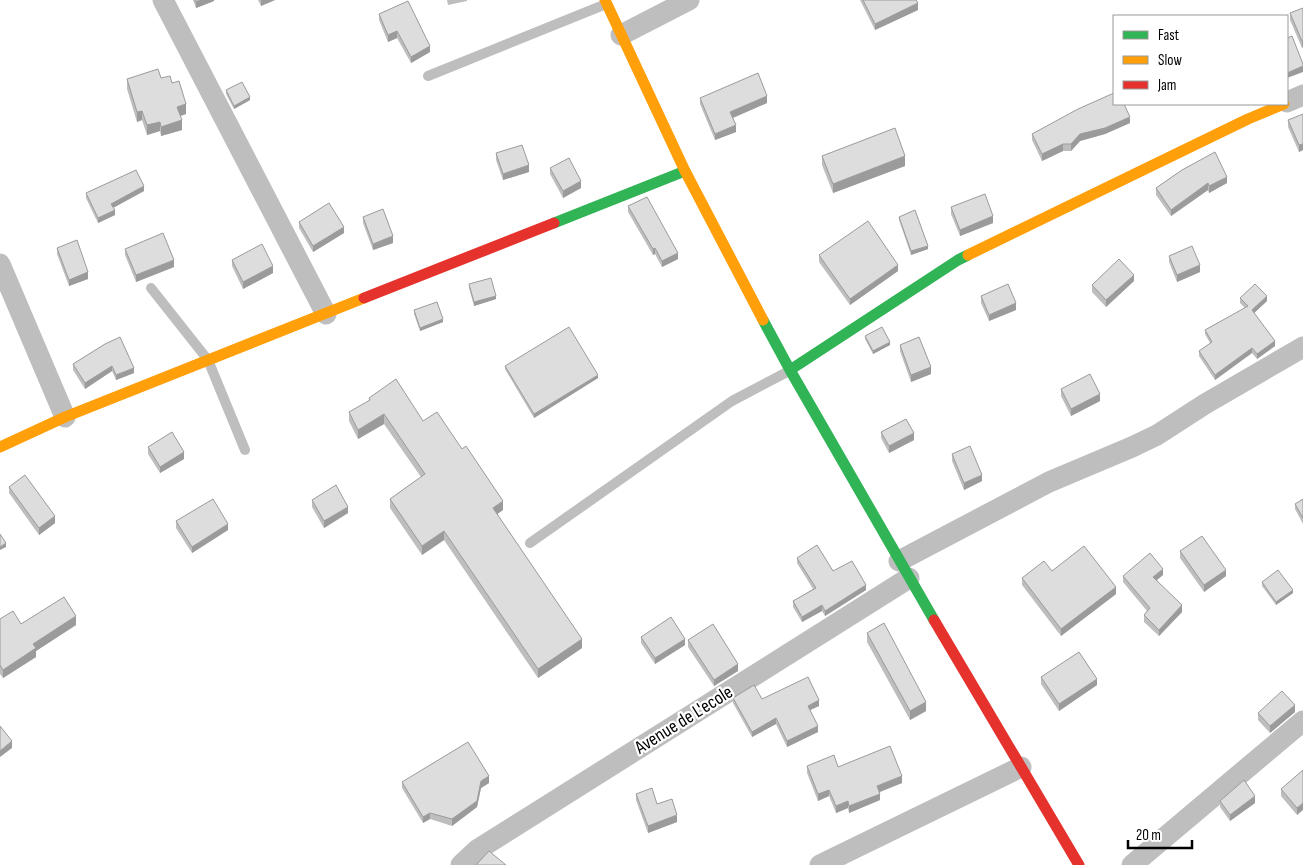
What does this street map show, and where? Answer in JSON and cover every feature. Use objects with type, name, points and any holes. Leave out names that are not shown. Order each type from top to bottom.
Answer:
[{"type":"main road","points":[[605,2],[685,171],[790,370],[904,569],[1079,865]]},
{"type":"main road","points":[[790,370],[958,260],[1280,105]]},
{"type":"main road","points":[[0,447],[65,417],[685,171]]},
{"type":"street","points":[[163,0],[326,314]]},
{"type":"street","points":[[620,35],[689,0]]},
{"type":"street","points":[[1288,102],[1303,95]]},
{"type":"street","points":[[0,264],[65,417]]},
{"type":"street","name":"Avenue de L'ecole","points":[[462,865],[477,850],[904,569],[1049,482],[1132,448],[1157,435],[1205,404],[1303,347]]},
{"type":"street","points":[[1132,865],[1303,721]]},
{"type":"street","points":[[820,865],[1021,767]]},
{"type":"lane","points":[[428,76],[605,2]]},
{"type":"lane","points":[[151,288],[208,360],[245,450]]},
{"type":"lane","points":[[530,543],[732,401],[790,370]]},
{"type":"building","points":[[863,0],[916,0],[918,3],[875,24]]},
{"type":"building","points":[[408,1],[430,46],[411,57],[397,31],[388,35],[379,14]]},
{"type":"building","points":[[1303,8],[1303,41],[1302,41],[1290,13]]},
{"type":"building","points":[[1292,36],[1303,66],[1288,73],[1288,38]]},
{"type":"building","points":[[158,69],[161,78],[170,76],[172,83],[179,81],[186,104],[177,107],[182,120],[161,127],[160,122],[147,125],[142,111],[137,112],[127,79]]},
{"type":"building","points":[[758,73],[767,96],[730,112],[736,125],[715,134],[700,98]]},
{"type":"building","points":[[242,82],[250,97],[234,106],[226,90]]},
{"type":"building","points":[[1113,93],[1113,105],[1124,105],[1130,117],[1105,128],[1080,134],[1071,144],[1063,144],[1042,154],[1032,134],[1078,109]]},
{"type":"building","points":[[1303,114],[1303,144],[1299,145],[1288,120]]},
{"type":"building","points":[[895,128],[905,156],[833,184],[822,156]]},
{"type":"building","points":[[522,145],[529,165],[503,174],[496,153]]},
{"type":"building","points":[[1215,152],[1227,177],[1209,186],[1208,183],[1171,210],[1156,188],[1182,170]]},
{"type":"building","points":[[569,158],[581,181],[563,191],[550,168]]},
{"type":"building","points":[[136,170],[144,186],[111,204],[115,210],[98,218],[86,193]]},
{"type":"building","points":[[985,194],[993,216],[960,230],[951,207]]},
{"type":"building","points":[[647,197],[678,253],[662,261],[628,206]]},
{"type":"building","points":[[329,203],[344,227],[313,246],[299,222]]},
{"type":"building","points":[[383,209],[393,236],[373,244],[363,217]]},
{"type":"building","points":[[915,210],[928,246],[911,251],[899,217]]},
{"type":"building","points":[[868,221],[898,265],[850,299],[819,255]]},
{"type":"building","points":[[163,233],[174,260],[136,275],[125,249]]},
{"type":"building","points":[[77,240],[88,272],[69,280],[57,248]]},
{"type":"building","points":[[262,244],[273,266],[243,282],[232,260]]},
{"type":"building","points":[[1192,246],[1200,265],[1177,275],[1169,256]]},
{"type":"building","points":[[1119,259],[1134,275],[1106,300],[1092,285]]},
{"type":"building","points":[[491,278],[496,296],[474,302],[469,284]]},
{"type":"building","points":[[1008,284],[1016,303],[989,315],[981,296]]},
{"type":"building","points":[[1255,284],[1267,296],[1252,310],[1275,341],[1257,354],[1252,348],[1215,375],[1199,351],[1212,342],[1205,330],[1248,306],[1240,298]]},
{"type":"building","points":[[437,302],[443,319],[420,328],[414,310]]},
{"type":"building","points":[[569,327],[598,375],[534,414],[505,366]]},
{"type":"building","points":[[882,327],[890,342],[873,351],[865,336]]},
{"type":"building","points":[[120,337],[134,368],[116,375],[112,366],[85,383],[73,364]]},
{"type":"building","points":[[919,337],[931,367],[911,375],[900,345]]},
{"type":"building","points":[[1090,374],[1100,394],[1071,409],[1061,389]]},
{"type":"building","points":[[396,379],[423,421],[437,412],[462,449],[466,446],[503,501],[493,508],[582,639],[538,669],[444,531],[422,546],[390,499],[425,474],[384,414],[358,430],[349,412],[370,400],[369,398]]},
{"type":"building","points":[[906,419],[914,433],[889,446],[881,432]]},
{"type":"building","points":[[172,432],[184,452],[160,467],[148,447]]},
{"type":"building","points":[[970,446],[982,475],[964,483],[952,454]]},
{"type":"building","points":[[25,475],[55,516],[39,528],[9,487]]},
{"type":"building","points":[[336,485],[348,507],[324,521],[312,500]]},
{"type":"building","points":[[213,499],[228,524],[192,547],[176,521]]},
{"type":"building","points":[[1303,499],[1303,518],[1295,504]]},
{"type":"building","points":[[0,534],[6,543],[0,547]]},
{"type":"building","points":[[1202,536],[1226,570],[1204,585],[1180,551]]},
{"type":"building","points":[[817,545],[833,571],[852,561],[866,585],[825,611],[822,605],[802,617],[793,601],[816,588],[797,558]]},
{"type":"building","points":[[1084,546],[1116,587],[1061,629],[1022,578],[1044,561],[1052,571]]},
{"type":"building","points":[[1150,553],[1163,569],[1153,577],[1182,605],[1159,630],[1144,615],[1150,608],[1123,576]]},
{"type":"building","points":[[1278,570],[1293,590],[1276,602],[1262,582]]},
{"type":"building","points":[[64,597],[76,616],[33,644],[36,648],[3,670],[0,665],[0,619],[13,611],[21,624]]},
{"type":"building","points":[[671,617],[685,639],[655,658],[641,637]]},
{"type":"building","points":[[884,623],[926,702],[910,711],[867,633]]},
{"type":"building","points":[[713,624],[738,664],[714,680],[688,640]]},
{"type":"building","points":[[1079,652],[1097,679],[1059,704],[1041,677]]},
{"type":"building","points":[[808,677],[819,700],[808,706],[818,726],[787,741],[776,718],[752,732],[733,698],[754,685],[762,699]]},
{"type":"building","points":[[1282,691],[1295,705],[1270,726],[1258,713]]},
{"type":"building","points":[[0,726],[12,741],[0,751]]},
{"type":"building","points":[[468,742],[489,776],[481,781],[477,801],[452,819],[430,813],[423,817],[402,782]]},
{"type":"building","points":[[890,746],[902,776],[877,786],[880,794],[849,806],[848,801],[836,806],[829,790],[818,794],[807,766],[834,755],[838,767]]},
{"type":"building","points":[[1303,770],[1303,803],[1297,808],[1281,789]]},
{"type":"building","points":[[1244,780],[1255,796],[1230,815],[1220,801]]},
{"type":"building","points":[[652,788],[657,804],[672,799],[677,815],[648,826],[636,794]]},
{"type":"building","points":[[489,851],[506,865],[476,865]]},
{"type":"traffic: fast","points":[[554,223],[685,171]]},
{"type":"traffic: fast","points":[[790,370],[968,255]]},
{"type":"traffic: fast","points":[[763,320],[934,620]]},
{"type":"traffic: slow","points":[[605,0],[685,171],[763,320]]},
{"type":"traffic: slow","points":[[968,255],[1248,119],[1282,105]]},
{"type":"traffic: slow","points":[[0,447],[65,417],[364,298]]},
{"type":"traffic: jam","points":[[364,298],[554,223]]},
{"type":"traffic: jam","points":[[934,620],[1079,865]]}]
